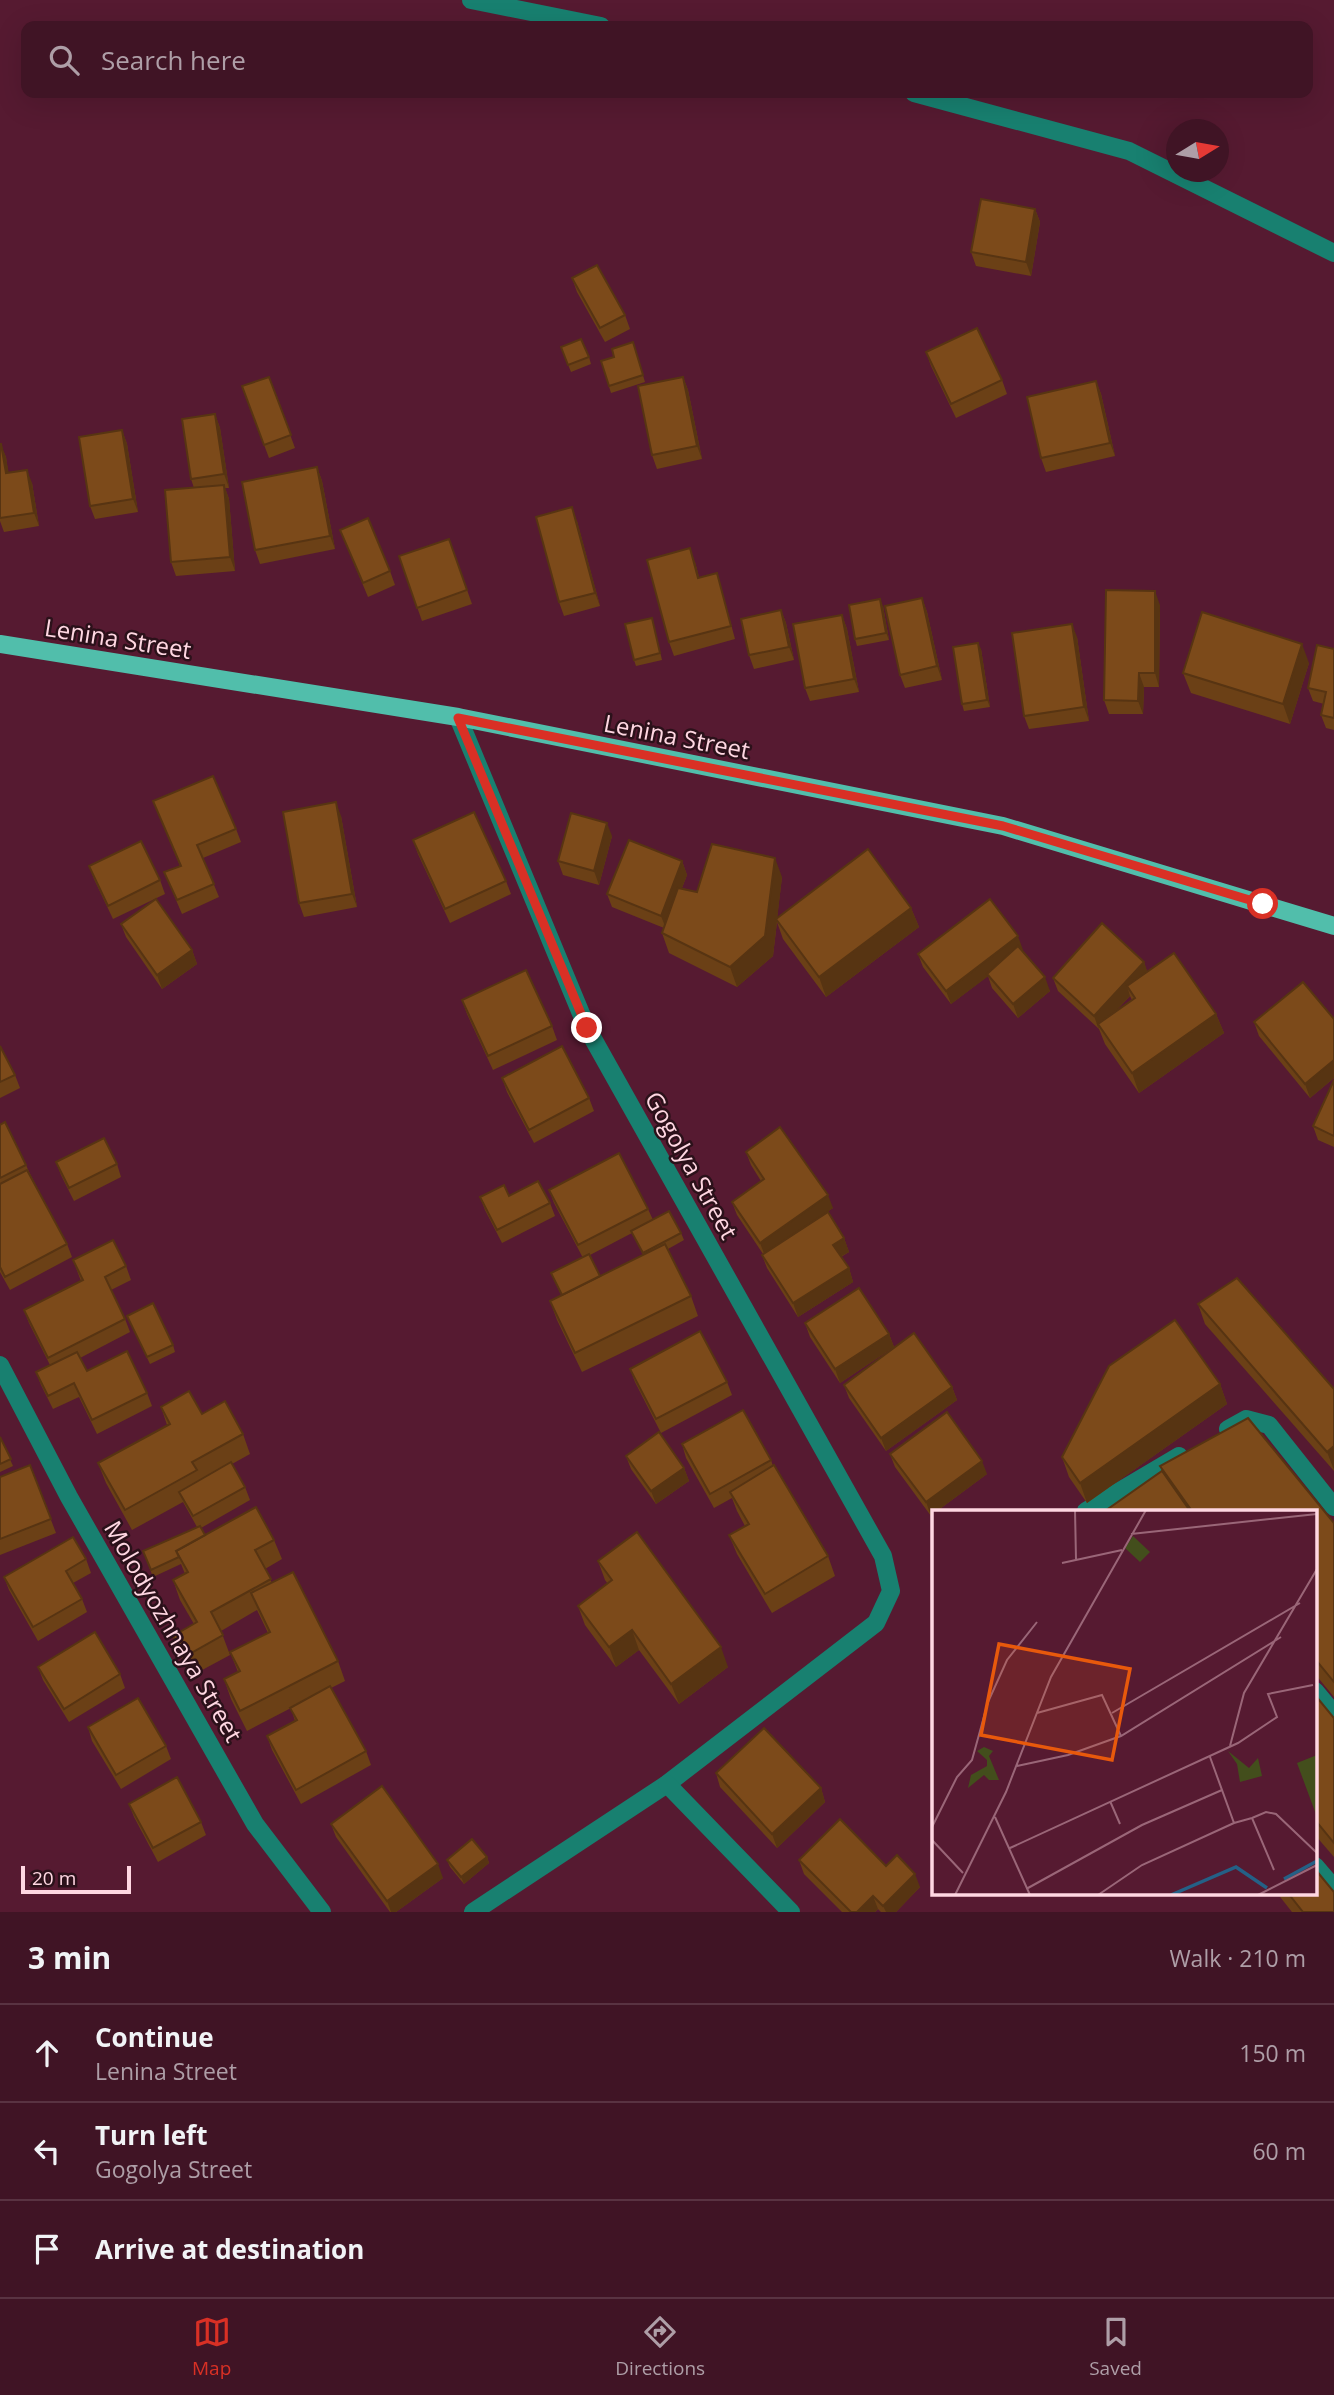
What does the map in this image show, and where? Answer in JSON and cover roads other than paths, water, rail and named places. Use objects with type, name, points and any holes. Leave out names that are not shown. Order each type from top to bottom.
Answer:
[{"type":"main road","name":"Lenina Street","points":[[0,644],[458,718],[1003,826],[1334,926]]},
{"type":"street","points":[[471,0],[576,21]]},
{"type":"street","points":[[933,98],[1129,151],[1334,253]]},
{"type":"street","name":"Gogolya Street","points":[[458,718],[587,1028],[883,1556],[891,1591],[876,1623],[667,1784]]},
{"type":"street","name":"Molodyozhnaya Street","points":[[0,1365],[69,1497],[255,1824],[322,1912]]},
{"type":"street","points":[[1088,1510],[1246,1419],[1269,1425],[1334,1507]]},
{"type":"street","points":[[1316,1692],[1334,1714]]},
{"type":"street","points":[[473,1912],[667,1784],[791,1912]]},
{"type":"street","points":[[1316,1867],[1334,1888]]}]
